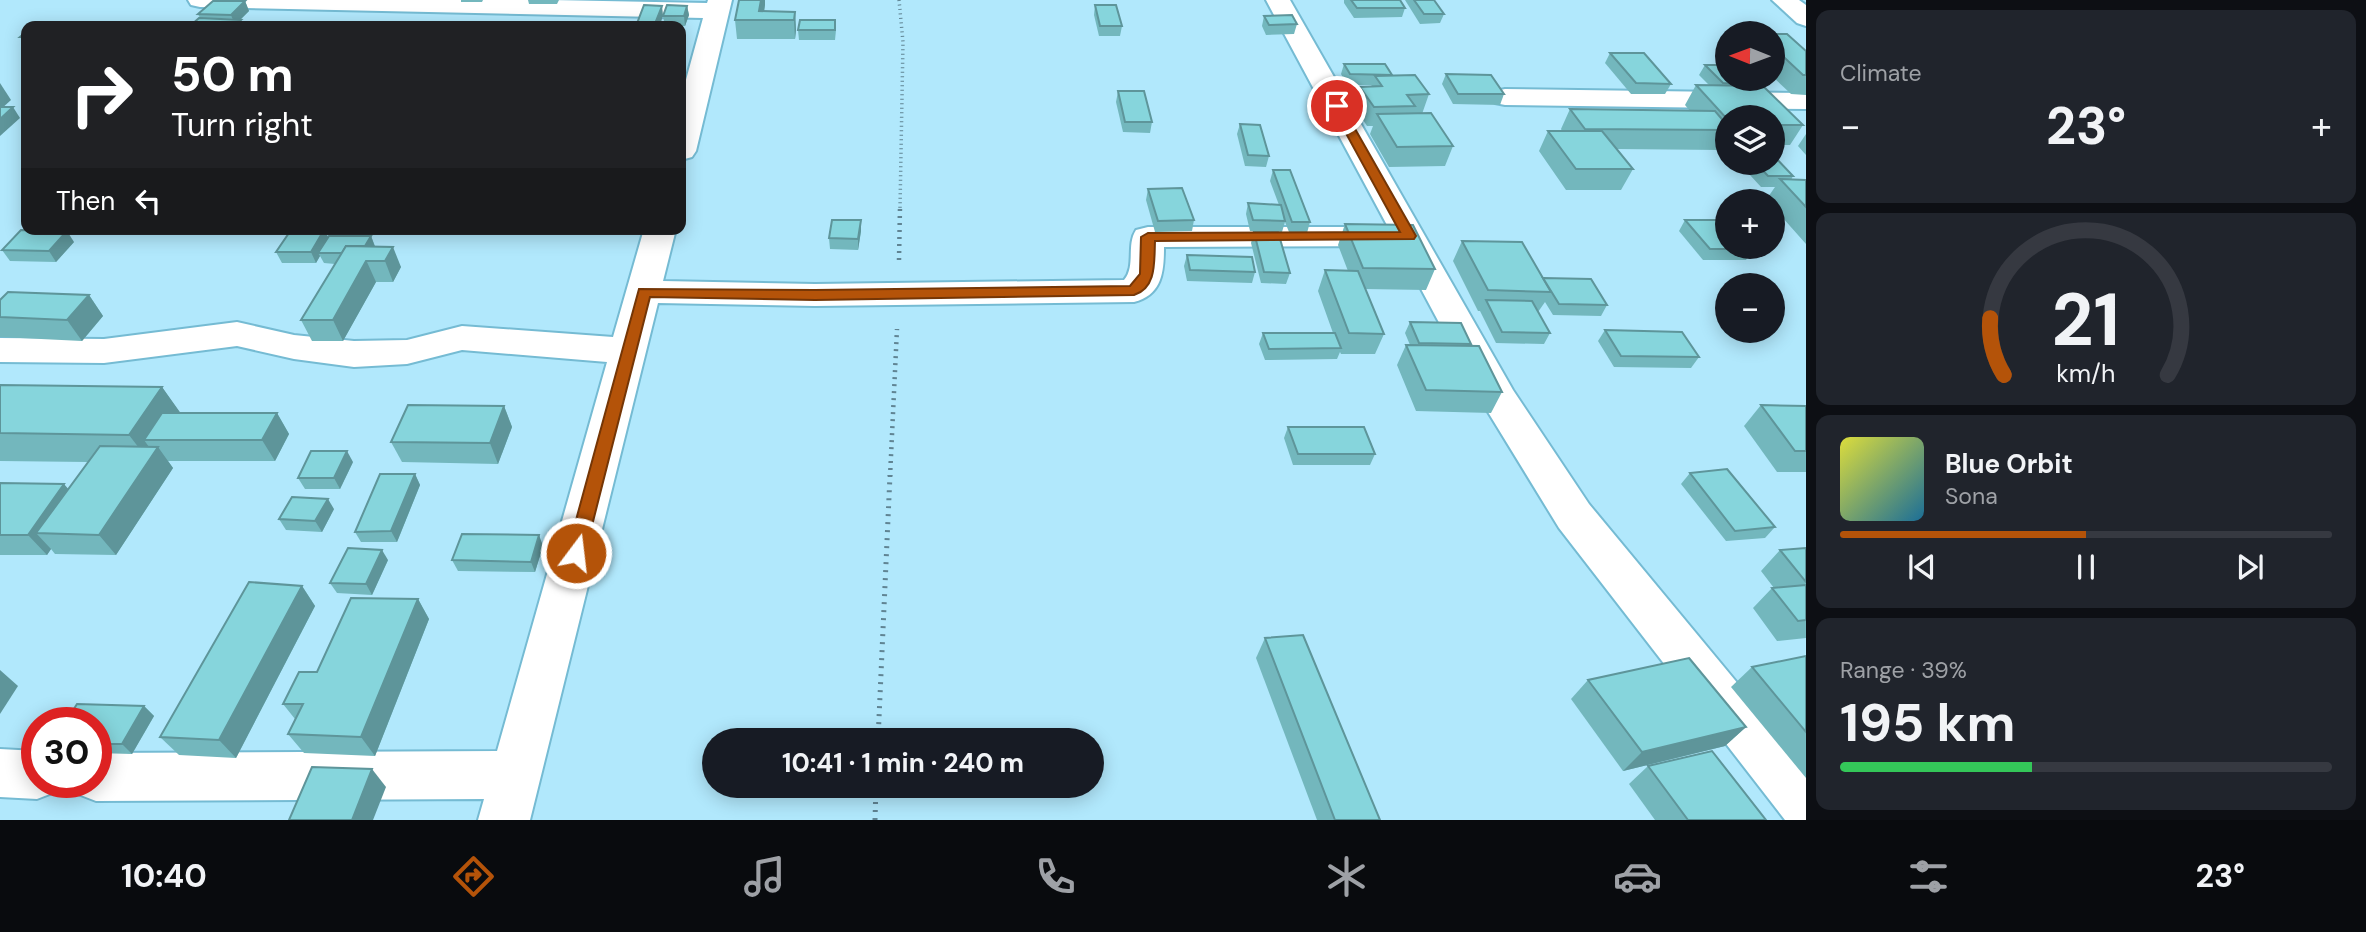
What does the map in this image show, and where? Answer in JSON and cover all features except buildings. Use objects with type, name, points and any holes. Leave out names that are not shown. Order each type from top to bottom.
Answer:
[{"type":"street","points":[[200,0],[719,5],[686,132]]},
{"type":"street","points":[[1278,0],[1499,399],[1574,516],[1806,806]]},
{"type":"street","points":[[1784,0],[1806,18]]},
{"type":"street","points":[[1505,97],[1806,101]]},
{"type":"street","points":[[112,778],[510,797],[658,235]]},
{"type":"street","points":[[644,292],[898,295],[1134,291],[1147,275],[1148,237],[1409,236]]},
{"type":"street","points":[[0,350],[104,351],[237,334],[294,347],[354,354],[407,352],[462,338],[629,351]]},
{"type":"street","points":[[0,774],[21,775]]},
{"type":"path","points":[[879,728],[898,295],[903,43],[899,0]]},
{"type":"path","points":[[875,820],[876,798]]},
{"type":"route","points":[[576,553],[644,292],[898,295],[1134,291],[1147,275],[1148,237],[1409,236],[1337,106]]}]
